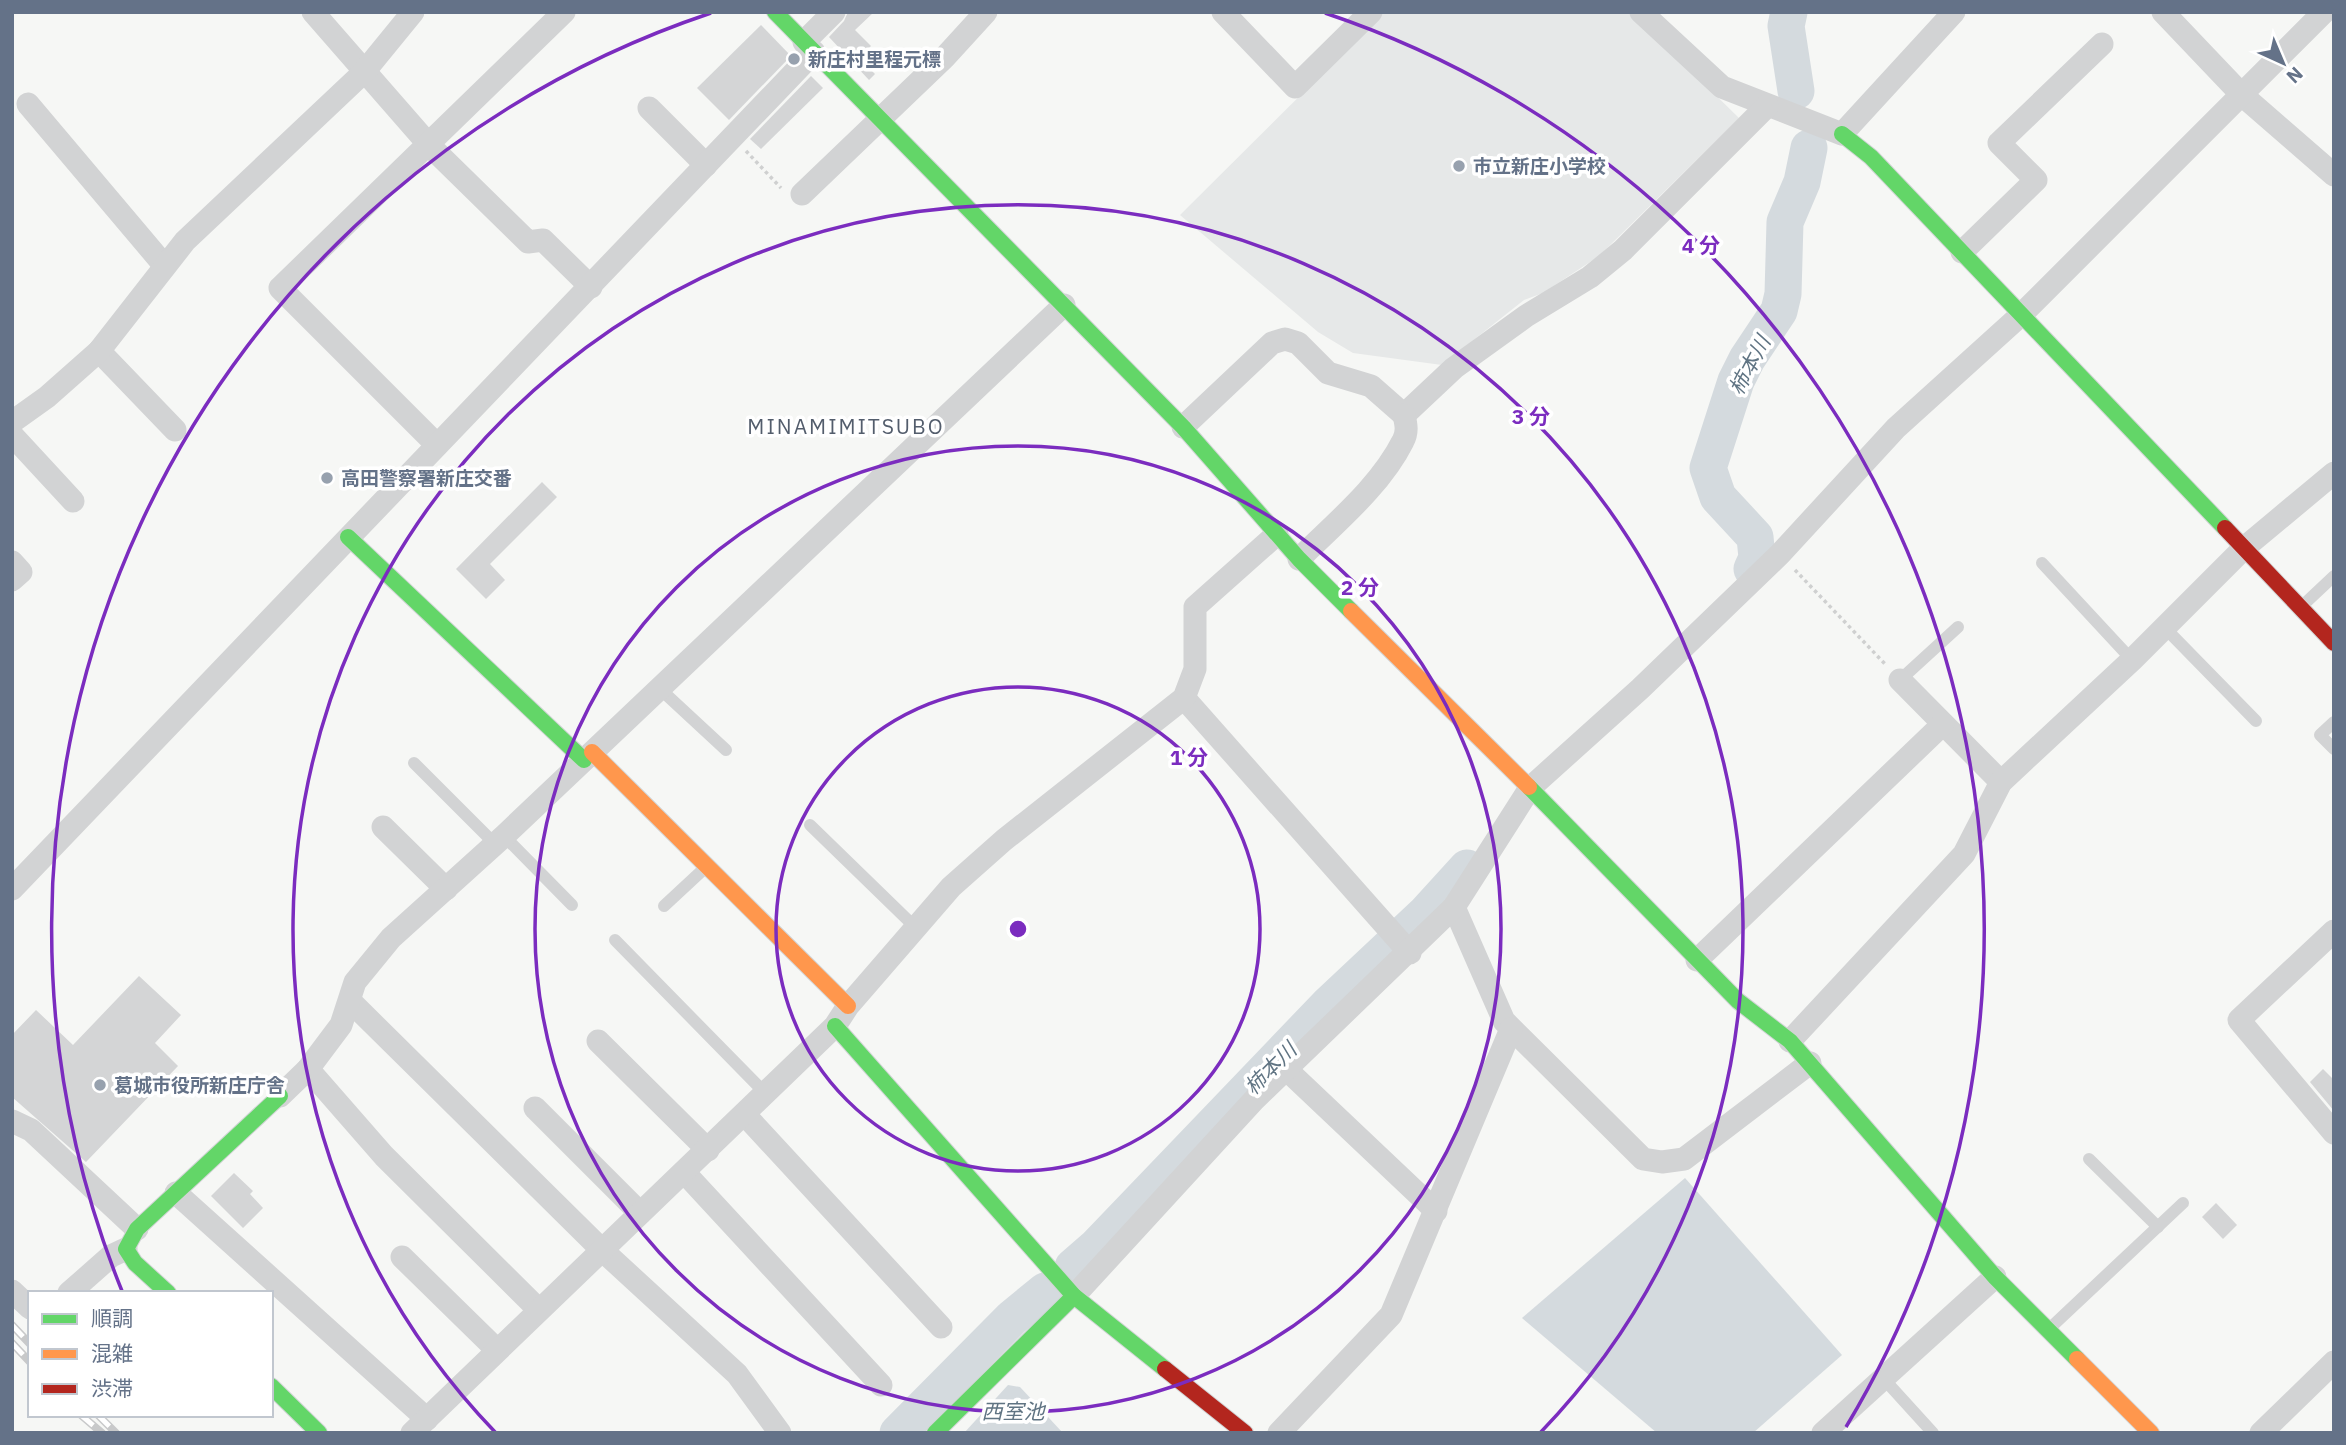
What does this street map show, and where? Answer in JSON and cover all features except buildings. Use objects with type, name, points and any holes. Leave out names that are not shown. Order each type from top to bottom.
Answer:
[{"type":"street","points":[[313,12],[430,146],[528,242],[543,240],[592,287]]},
{"type":"street","points":[[12,422],[47,397],[99,351],[164,265],[213,212],[364,72],[413,12]]},
{"type":"street","points":[[437,445],[280,288],[430,146],[564,12]]},
{"type":"street","points":[[775,12],[1183,427],[1299,559],[1530,788],[1738,1001],[1790,1041],[1994,1277],[2151,1433]]},
{"type":"street","points":[[12,889],[348,537],[592,287],[732,136],[809,47],[834,12]]},
{"type":"street","points":[[802,194],[944,58],[986,12]]},
{"type":"street","points":[[1223,12],[1295,87],[1370,12]]},
{"type":"street","points":[[1641,12],[1722,87],[1842,134],[1871,157],[2334,643]]},
{"type":"street","points":[[1842,134],[1954,12]]},
{"type":"street","points":[[2163,12],[2242,95],[2334,175]]},
{"type":"street","points":[[935,1433],[1074,1296],[1402,944],[1454,907],[1530,788],[1640,689],[1780,554],[1896,428],[2022,314],[2325,12]]},
{"type":"street","points":[[1962,252],[2036,180],[1999,143],[2102,44]]},
{"type":"street","points":[[28,104],[164,265]]},
{"type":"street","points":[[1404,415],[1454,368],[1526,316],[1590,277],[1623,250],[1767,106]]},
{"type":"street","points":[[649,108],[706,165]]},
{"type":"street","points":[[71,1291],[132,1239],[176,1193],[308,1069],[341,1025],[355,982],[391,939],[500,840],[658,687],[1064,305]]},
{"type":"street","points":[[1183,427],[1272,343],[1285,339],[1298,344],[1328,373],[1371,386],[1404,415],[1407,428],[1404,440],[1378,478],[1299,559]]},
{"type":"street","points":[[99,351],[175,430]]},
{"type":"street","points":[[12,435],[72,501]]},
{"type":"street","points":[[1790,1041],[1964,854],[2001,782],[2132,660],[2244,548],[2334,473]]},
{"type":"street","points":[[176,1193],[419,1426],[767,1095],[835,1026],[848,1006],[951,887],[1004,840],[1184,698],[1195,669],[1195,607],[1277,534]]},
{"type":"street","points":[[348,537],[588,756],[848,1006]]},
{"type":"street","points":[[12,562],[21,572],[12,580]]},
{"type":"street","points":[[1900,680],[2001,782]]},
{"type":"street","points":[[1184,698],[1402,944]]},
{"type":"street","points":[[1697,960],[1943,724]]},
{"type":"street","points":[[383,827],[446,889]]},
{"type":"street","points":[[1454,907],[1504,1021],[1643,1159],[1662,1162],[1684,1159],[1810,1063]]},
{"type":"street","points":[[2334,930],[2239,1020],[2334,1133]]},
{"type":"street","points":[[350,1001],[602,1250],[737,1374],[780,1433]]},
{"type":"street","points":[[835,1026],[1074,1296],[1245,1433]]},
{"type":"street","points":[[1279,1433],[1391,1315],[1511,1029]]},
{"type":"street","points":[[598,1041],[709,1150]]},
{"type":"street","points":[[308,1069],[384,1156],[539,1310]]},
{"type":"street","points":[[1287,1070],[1436,1211]]},
{"type":"street","points":[[535,1108],[640,1213]]},
{"type":"street","points":[[745,1115],[941,1327]]},
{"type":"street","points":[[12,1121],[31,1130],[132,1239],[135,1263],[166,1291]]},
{"type":"street","points":[[684,1172],[881,1385]]},
{"type":"street","points":[[402,1257],[497,1350]]},
{"type":"street","points":[[1823,1433],[1994,1277]]},
{"type":"street","points":[[12,1291],[28,1306]]},
{"type":"street","points":[[2261,1433],[2334,1362]]},
{"type":"street","points":[[273,1388],[319,1433]]},
{"type":"lane","points":[[2042,564],[2132,660]]},
{"type":"lane","points":[[2301,607],[2334,576]]},
{"type":"lane","points":[[1900,680],[1958,627]]},
{"type":"lane","points":[[2165,628],[2256,721]]},
{"type":"lane","points":[[658,687],[726,750]]},
{"type":"lane","points":[[2334,722],[2320,735],[2334,749]]},
{"type":"lane","points":[[414,763],[572,905]]},
{"type":"lane","points":[[810,825],[916,928]]},
{"type":"lane","points":[[664,906],[706,867]]},
{"type":"lane","points":[[615,940],[767,1095]]},
{"type":"lane","points":[[2089,1159],[2158,1227]]},
{"type":"lane","points":[[2048,1331],[2183,1203]]},
{"type":"lane","points":[[1882,1378],[1933,1433]]},
{"type":"path","points":[[732,136],[787,194],[802,194]]},
{"type":"path","points":[[1780,554],[1900,680]]},
{"type":"shaded area","name":"市立新庄小学校","points":[[1384,12],[1631,12],[1739,118],[1599,256],[1543,293],[1524,300],[1442,365],[1353,353],[1318,332],[1180,215]]},
{"type":"water","points":[[1685,1178],[1842,1355],[1753,1433],[1657,1433],[1522,1318]]},
{"type":"water","name":"西室池","points":[[1008,1385],[1020,1387],[1063,1433],[964,1433]]},
{"type":"waterway","name":"柿本川","points":[[1789,12],[1786,26],[1796,91]]},
{"type":"waterway","name":"柿本川","points":[[1752,569],[1757,558],[1755,537],[1718,497],[1708,468],[1736,381],[1747,359],[1779,311],[1783,294],[1785,222],[1802,182],[1809,148]]},
{"type":"waterway","name":"柿本川","points":[[1073,1267],[1096,1247],[1328,1005],[1426,913],[1467,868]]},
{"type":"waterway","name":"柿本川","points":[[898,1433],[1012,1318],[1045,1291]]},
{"type":"railway","points":[[12,1325],[28,1342]]},
{"type":"railway","points":[[12,1343],[28,1360]]},
{"type":"railway","points":[[83,1417],[102,1433]]},
{"type":"railway","points":[[100,1417],[116,1433]]},
{"type":"traffic: fast","points":[[775,12],[1183,427],[1299,559],[1351,611]]},
{"type":"traffic: fast","points":[[1842,134],[1871,157],[2225,528]]},
{"type":"traffic: fast","points":[[348,537],[584,760]]},
{"type":"traffic: fast","points":[[1529,787],[1738,1001],[1790,1041],[1995,1277],[2077,1359]]},
{"type":"traffic: fast","points":[[835,1026],[1074,1296],[1165,1369]]},
{"type":"traffic: fast","points":[[166,1291],[135,1263],[126,1249],[137,1229],[280,1096]]},
{"type":"traffic: fast","points":[[935,1433],[1074,1296]]},
{"type":"traffic: fast","points":[[273,1388],[319,1433]]},
{"type":"traffic: slow","points":[[1351,611],[1529,787]]},
{"type":"traffic: slow","points":[[592,752],[848,1006]]},
{"type":"traffic: slow","points":[[2077,1359],[2151,1433]]},
{"type":"traffic: jam","points":[[2225,528],[2334,643]]},
{"type":"traffic: jam","points":[[1165,1369],[1245,1433]]},
{"type":"place","name":"新庄村里程元標","points":[[794,59]]},
{"type":"place","name":"市立新庄小学校","points":[[1459,166]]},
{"type":"place","name":"高田警察署新庄交番","points":[[327,478]]},
{"type":"place","name":"葛城市役所新庄庁舎","points":[[100,1085]]},
{"type":"district","name":"MINAMIMITSUBO","points":[[846,426]]}]
